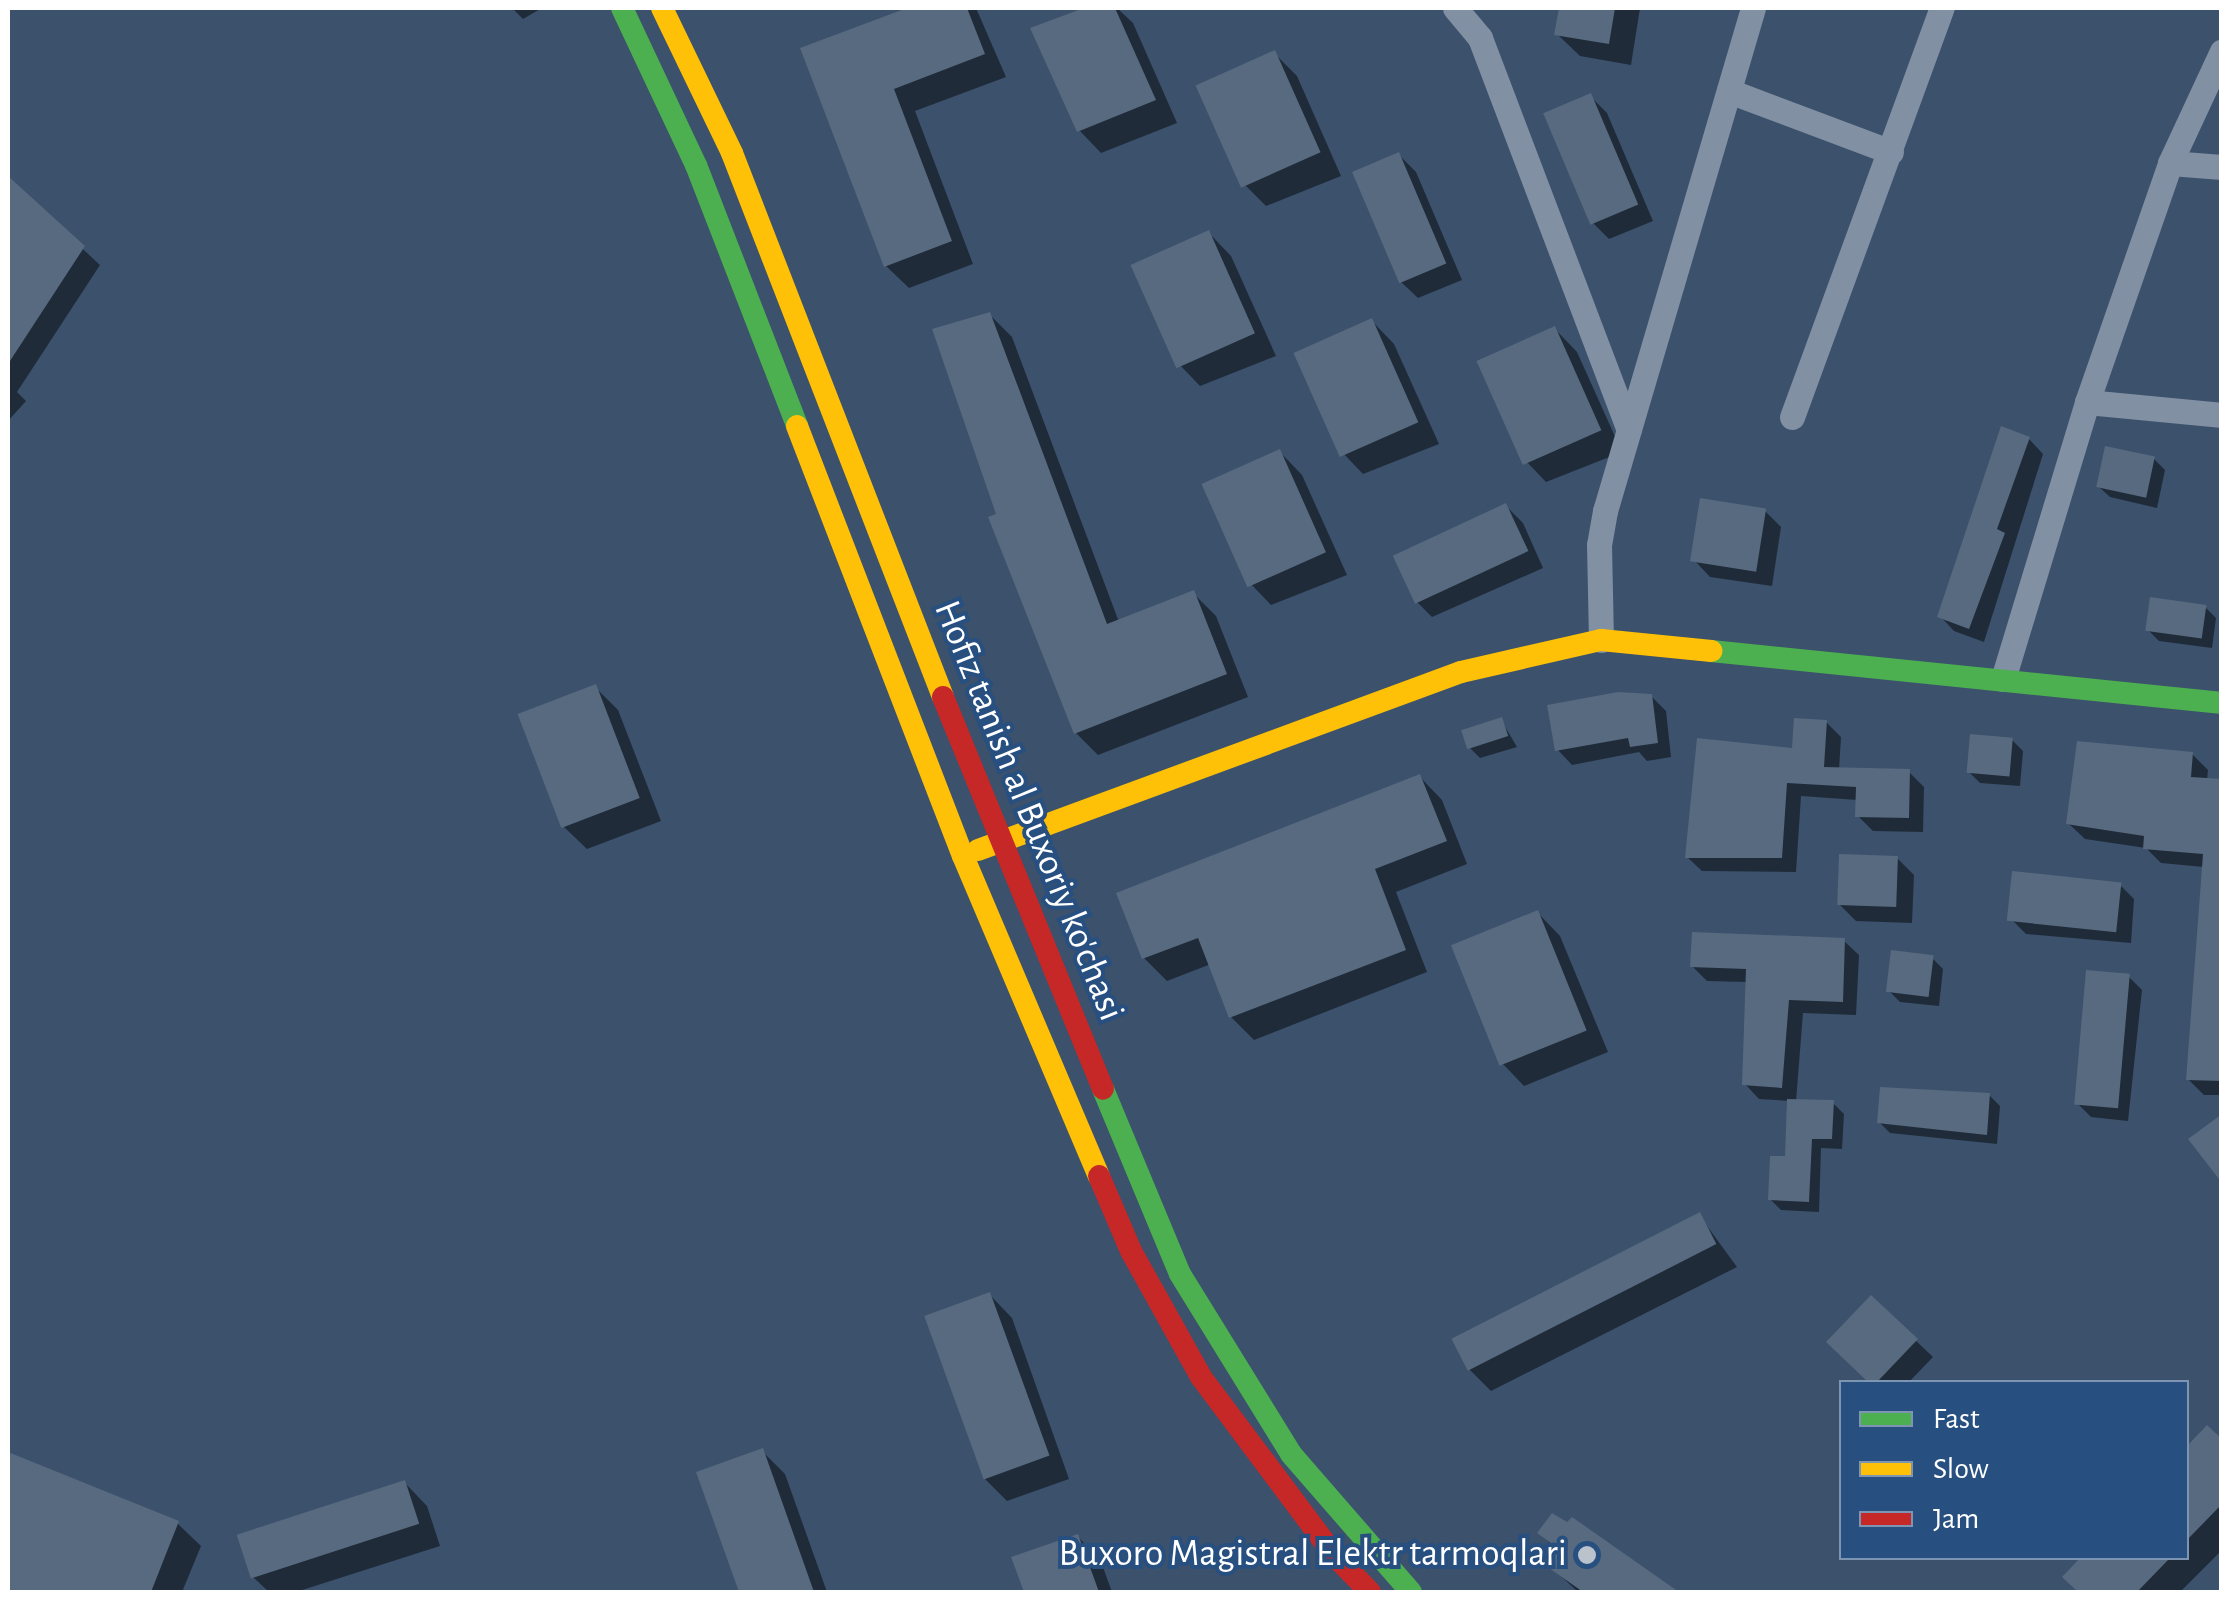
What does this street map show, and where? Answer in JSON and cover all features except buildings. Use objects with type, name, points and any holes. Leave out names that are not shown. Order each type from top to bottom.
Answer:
[{"type":"main road","name":"Hofiz tanish al Buxoriy ko'chasi","points":[[622,8],[696,165],[962,856],[1130,1251],[1201,1377],[1335,1556],[1370,1592]]},
{"type":"main road","name":"Hofiz tanish al Buxoriy ko'chasi","points":[[662,8],[732,152],[1000,843],[1180,1274],[1291,1454],[1411,1592]]},
{"type":"main road","points":[[962,856],[1460,672],[1601,640],[2222,703]]},
{"type":"street","points":[[1455,8],[1480,38],[1630,430]]},
{"type":"street","points":[[1601,640],[1599,546],[1754,8]]},
{"type":"street","points":[[1792,418],[1942,8]]},
{"type":"street","points":[[2004,679],[2086,402],[2170,164],[2222,51]]},
{"type":"street","points":[[1730,91],[1890,152]]},
{"type":"street","points":[[2170,164],[2222,166]]},
{"type":"street","points":[[2086,402],[2222,415]]},
{"type":"traffic: fast","points":[[622,8],[696,165],[797,426]]},
{"type":"traffic: fast","points":[[1711,651],[2222,703]]},
{"type":"traffic: fast","points":[[1103,1089],[1180,1274],[1291,1454],[1411,1592]]},
{"type":"traffic: slow","points":[[662,8],[732,153],[943,697]]},
{"type":"traffic: slow","points":[[797,426],[963,856],[1099,1176]]},
{"type":"traffic: slow","points":[[978,850],[1461,672],[1601,640],[1711,651]]},
{"type":"traffic: jam","points":[[943,697],[1103,1089]]},
{"type":"traffic: jam","points":[[1099,1176],[1131,1251],[1201,1377],[1335,1556],[1370,1592]]},
{"type":"place","name":"Buxoro Magistral Elektr tarmoqlari","points":[[1587,1555]]}]
